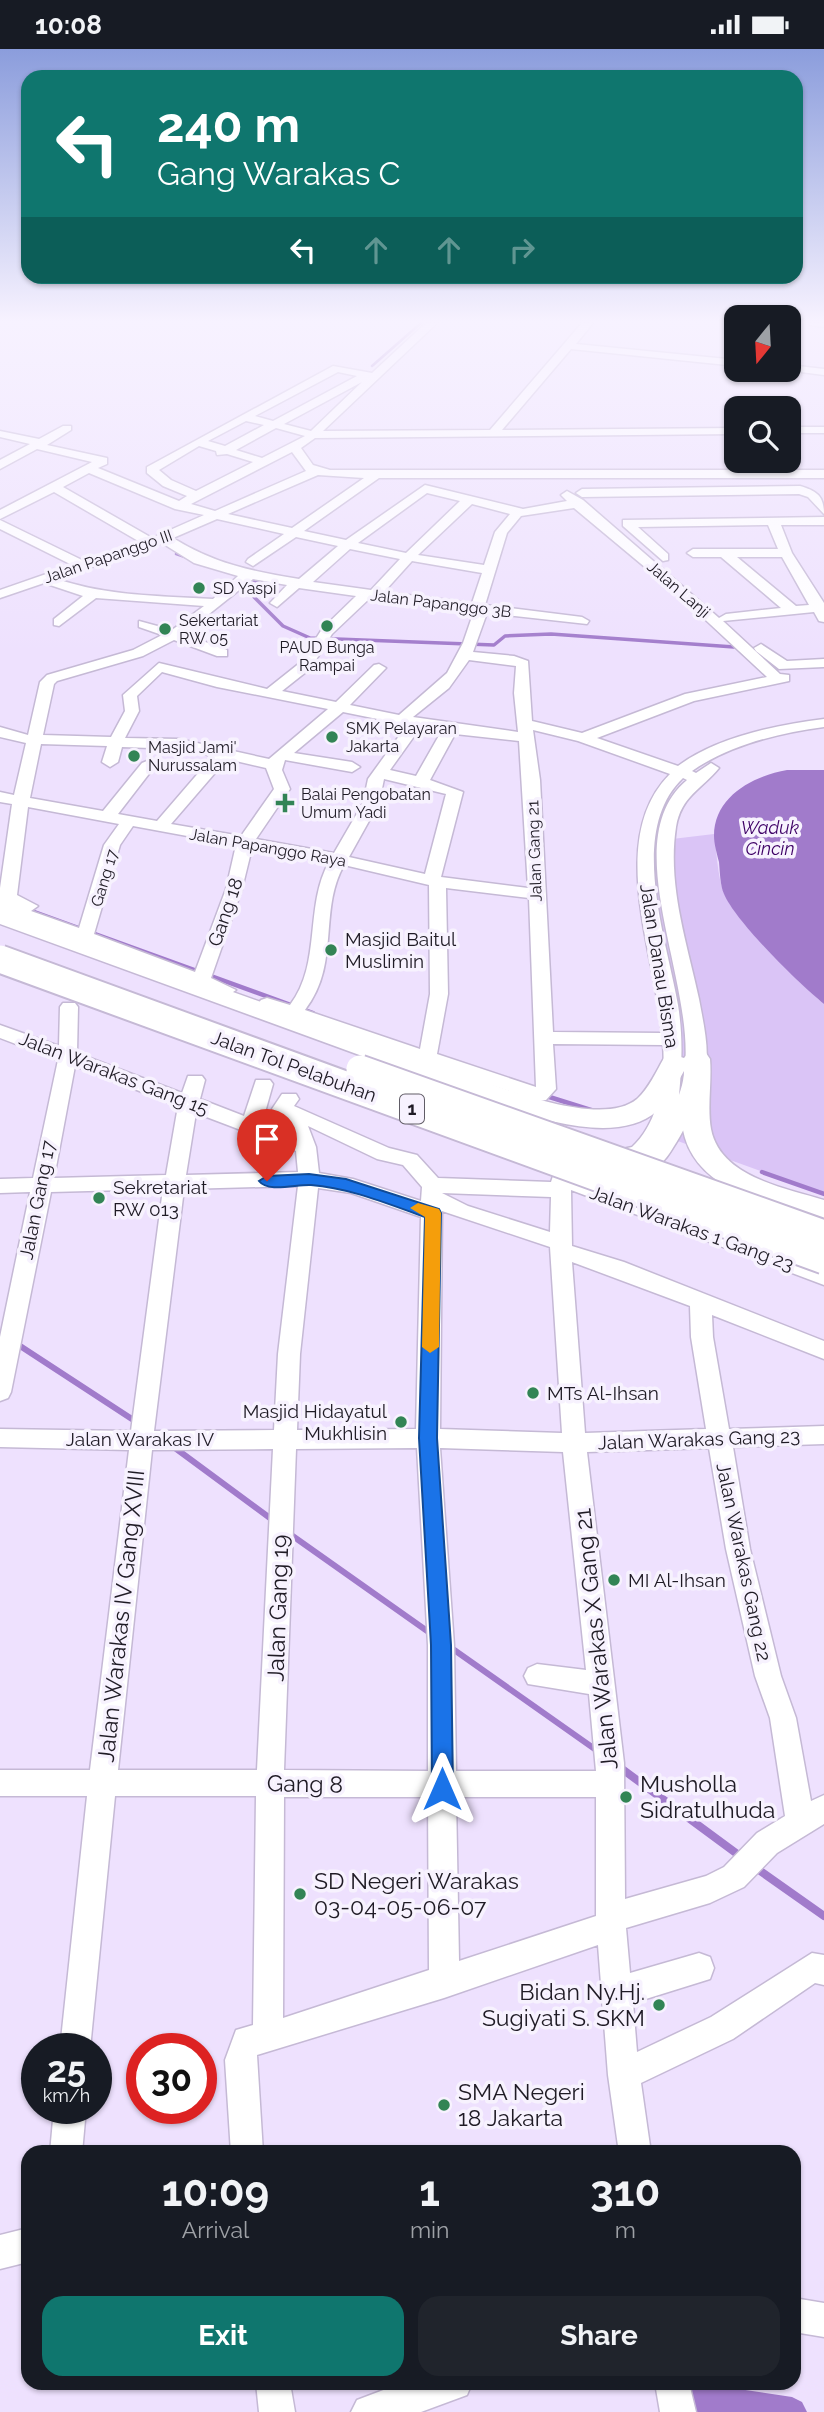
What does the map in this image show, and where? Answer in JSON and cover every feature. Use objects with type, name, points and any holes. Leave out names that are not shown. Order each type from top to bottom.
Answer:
[{"type":"highway","points":[[22,912],[278,1019],[505,1097],[567,1114],[600,1118],[621,1117],[640,1111],[656,1096],[679,1045]]},
{"type":"highway","name":"Jalan Tol Pelabuhan","points":[[0,940],[824,1234]]},
{"type":"highway","name":"Jalan Tol Pelabuhan","points":[[0,959],[824,1260]]},
{"type":"highway","points":[[679,1045],[699,1094],[696,1126],[708,1156],[733,1177],[824,1211]]},
{"type":"street","points":[[0,465],[59,433]]},
{"type":"street","points":[[197,496],[167,483],[151,470],[214,433]]},
{"type":"street","points":[[209,457],[260,433]]},
{"type":"street","points":[[179,506],[261,461],[295,448],[309,434],[443,433]]},
{"type":"street","points":[[0,434],[103,461],[0,515]]},
{"type":"street","points":[[198,442],[261,461]]},
{"type":"street","points":[[295,448],[314,472],[375,475],[824,474]]},
{"type":"street","points":[[91,469],[138,492],[215,517],[410,558],[491,570]]},
{"type":"street","name":"Jalan Papanggo III","points":[[0,594],[156,540],[215,517],[314,472]]},
{"type":"street","points":[[22,912],[8,898],[21,801],[47,682],[56,675],[112,662],[172,636],[216,603],[295,533],[375,475]]},
{"type":"street","name":"Jalan Lanji","points":[[540,476],[580,498],[776,678]]},
{"type":"street","points":[[824,483],[821,486],[824,492]]},
{"type":"street","name":"Jalan Papanggo 3B","points":[[55,487],[199,560],[249,573],[370,595],[582,621]]},
{"type":"street","points":[[276,604],[347,545],[423,490],[437,490],[517,513],[580,498],[624,508],[773,521],[824,521]]},
{"type":"street","points":[[624,508],[807,491],[824,510]]},
{"type":"street","points":[[272,692],[306,665],[323,639],[410,558],[436,527],[469,500]]},
{"type":"street","points":[[624,508],[726,618],[781,665],[824,663]]},
{"type":"street","points":[[297,1010],[316,975],[324,893],[338,859],[370,803],[380,773],[409,722],[412,708],[436,692],[469,648],[501,532],[517,513]]},
{"type":"street","points":[[773,521],[786,553],[822,611]]},
{"type":"street","points":[[0,524],[82,565]]},
{"type":"street","points":[[693,553],[786,553]]},
{"type":"street","points":[[724,553],[791,608]]},
{"type":"street","points":[[0,576],[21,587]]},
{"type":"street","points":[[45,579],[71,589],[131,599],[216,603]]},
{"type":"street","points":[[59,622],[94,593]]},
{"type":"street","points":[[116,613],[131,599]]},
{"type":"street","points":[[726,618],[791,608],[822,611]]},
{"type":"street","points":[[144,624],[222,653]]},
{"type":"street","name":"Jalan Gang 21","points":[[427,1055],[542,1093],[544,1038],[532,781],[525,731],[521,661],[469,648]]},
{"type":"street","points":[[110,762],[115,743],[132,711],[130,695],[161,661],[141,651]]},
{"type":"street","points":[[112,662],[450,729],[525,731],[583,738],[689,775]]},
{"type":"street","points":[[277,760],[341,706],[379,668]]},
{"type":"street","points":[[33,670],[56,675]]},
{"type":"street","points":[[583,738],[690,697],[776,678],[824,675]]},
{"type":"street","name":"Jalan Danau Bisma","points":[[563,1179],[638,1167],[663,1153],[693,1083],[679,1045],[650,912],[645,866],[654,808],[670,782],[689,775],[763,736],[824,723]]},
{"type":"street","points":[[421,782],[450,729]]},
{"type":"street","points":[[0,732],[35,740],[179,744],[223,754],[352,767]]},
{"type":"street","points":[[159,828],[223,754]]},
{"type":"street","name":"Gang 18","points":[[202,976],[226,913],[245,843],[282,789],[277,760]]},
{"type":"street","points":[[106,818],[147,766]]},
{"type":"street","points":[[0,905],[86,932],[427,1055],[438,995],[435,881],[446,817],[455,792],[380,773]]},
{"type":"street","name":"Jalan Danau Bisma","points":[[679,1045],[693,1020],[670,909],[665,867],[672,811],[687,787],[689,775]]},
{"type":"street","name":"Jalan Papanggo Raya","points":[[0,797],[338,859],[435,881],[536,894]]},
{"type":"street","name":"Gang 17","points":[[86,932],[112,845],[128,822]]},
{"type":"street","name":"Jalan Gang 17","points":[[0,1392],[17,1320],[39,1186],[68,1056],[69,1007]]},
{"type":"street","points":[[544,1038],[679,1045],[693,1020]]},
{"type":"street","name":"Jalan Warakas Gang 15","points":[[0,1031],[188,1100],[306,1147]]},
{"type":"street","name":"Jalan Warakas IV Gang XVIII","points":[[77,2033],[144,1435],[176,1183],[188,1100],[195,1080]]},
{"type":"street","points":[[251,1125],[263,1084]]},
{"type":"street","points":[[306,1147],[299,1128],[285,1118],[286,1105],[384,1154],[410,1160],[432,1199],[428,1438],[440,1633],[444,1983]]},
{"type":"street","name":"Jalan Gang 19","points":[[268,2038],[270,1783],[280,1528],[289,1354],[309,1179],[306,1147]]},
{"type":"street","points":[[0,1186],[309,1179],[432,1199],[561,1246],[824,1350]]},
{"type":"street","points":[[432,1199],[563,1179]]},
{"type":"street","name":"Jalan Warakas X Gang 21","points":[[563,1179],[561,1246],[574,1443],[610,1774],[611,1922],[624,2075],[634,2145]]},
{"type":"street","name":"Jalan Warakas 1 Gang 23","points":[[563,1179],[824,1277]]},
{"type":"street","name":"Jalan Warakas Gang 22","points":[[701,1302],[701,1326],[716,1406],[718,1440],[761,1646],[812,1814]]},
{"type":"street","name":"Jalan Warakas IV","points":[[0,1438],[144,1435],[177,1440],[428,1438],[574,1443]]},
{"type":"street","name":"Jalan Warakas Gang 23","points":[[574,1443],[824,1435]]},
{"type":"street","points":[[537,1676],[599,1683]]},
{"type":"street","name":"Gang 8","points":[[0,1783],[442,1786],[610,1774]]},
{"type":"street","points":[[246,2145],[240,2060],[247,2041],[268,2038],[444,1983],[710,1889],[734,1877],[767,1843],[812,1814]]},
{"type":"street","points":[[618,1992],[699,1968]]},
{"type":"street","points":[[624,2075],[722,2028],[812,1968],[824,1970]]},
{"type":"street","points":[[67,2145],[69,2124]]},
{"type":"street","points":[[0,2252],[21,2247]]},
{"type":"street","points":[[801,2316],[824,2320]]},
{"type":"street","points":[[274,2390],[276,2412]]},
{"type":"street","points":[[369,2412],[434,2390]]},
{"type":"street","points":[[673,2390],[678,2412]]},
{"type":"shaded area","points":[[714,834],[720,879],[730,904],[769,951],[824,1004],[824,1194],[650,1131],[672,1067],[647,842]]},
{"type":"water","name":"Waduk Cincin","points":[[787,770],[824,770],[824,1004],[769,952],[731,906],[722,887],[714,842],[716,822],[728,799],[749,783]]},
{"type":"waterway","points":[[176,554],[205,564]]},
{"type":"waterway","points":[[199,562],[205,564]]},
{"type":"waterway","points":[[205,564],[259,582],[254,597],[283,626],[310,638],[494,645],[505,636],[551,634],[734,647]]},
{"type":"waterway","points":[[26,909],[313,1013]]},
{"type":"waterway","points":[[543,1095],[594,1111]]},
{"type":"waterway","points":[[762,1172],[824,1194]]},
{"type":"waterway","points":[[14,1342],[138,1423]]},
{"type":"waterway","points":[[175,1448],[274,1521]]},
{"type":"waterway","points":[[287,1532],[430,1633]]},
{"type":"waterway","points":[[450,1647],[599,1752]]},
{"type":"waterway","points":[[620,1768],[618,1766],[740,1856]]},
{"type":"waterway","points":[[756,1868],[824,1916]]},
{"type":"waterway","points":[[676,2412],[705,2399],[792,2412]]},
{"type":"slow traffic","points":[[418,1208],[433,1213],[430,1347]]},
{"type":"place","name":"SD Yaspi","points":[[199,588]]},
{"type":"place","name":"PAUD Bunga Rampai","points":[[327,626]]},
{"type":"place","name":"Sekertariat RW 05","points":[[165,629]]},
{"type":"place","name":"SMK Pelayaran Jakarta","points":[[332,737]]},
{"type":"place","name":"Masjid Jami' Nurussalam","points":[[134,756]]},
{"type":"place","name":"Balai Pengobatan Umum Yadi","points":[[285,803]]},
{"type":"place","name":"Masjid Baitul Muslimin","points":[[331,950]]},
{"type":"place","name":"Sekretariat RW 013","points":[[99,1198]]},
{"type":"place","name":"MTs Al-Ihsan","points":[[533,1393]]},
{"type":"place","name":"Masjid Hidayatul Mukhlisin","points":[[401,1422]]},
{"type":"place","name":"MI Al-Ihsan","points":[[614,1580]]},
{"type":"place","name":"Musholla Sidratulhuda","points":[[626,1797]]},
{"type":"place","name":"SD Negeri Warakas 03-04-05-06-07","points":[[300,1894]]},
{"type":"place","name":"Bidan Ny.Hj. Sugiyati S. SKM","points":[[659,2005]]},
{"type":"place","name":"SMA Negeri 18 Jakarta","points":[[444,2105]]},
{"type":"route","points":[[267,1181],[309,1179],[346,1184],[433,1213],[428,1438],[441,1645],[442,1789]]}]
